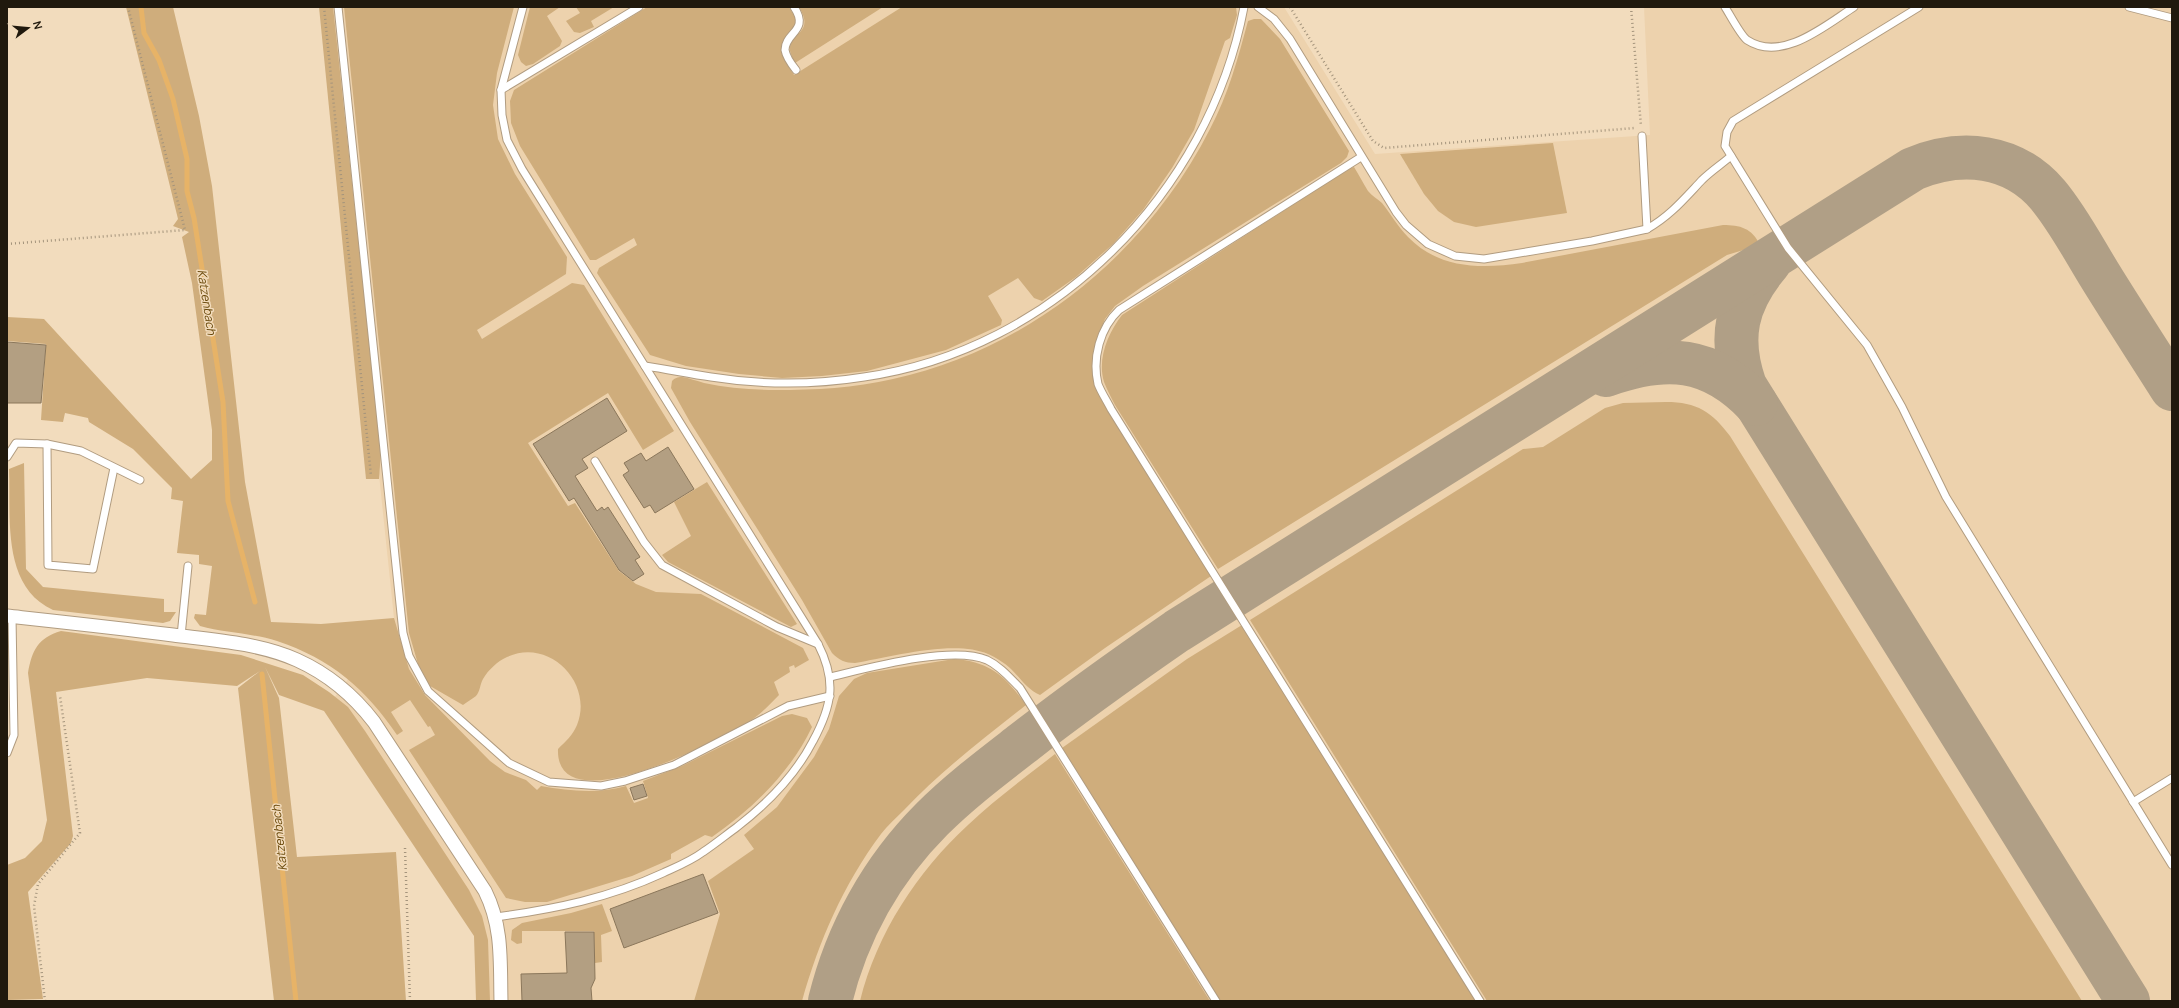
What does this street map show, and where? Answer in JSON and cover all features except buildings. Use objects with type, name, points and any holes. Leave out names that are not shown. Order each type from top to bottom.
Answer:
[{"type":"street","points":[[10,616],[181,636],[243,645],[297,660],[320,672],[359,703],[374,722],[485,891],[496,917],[500,942],[501,1001]]},
{"type":"lane","points":[[338,7],[403,633],[409,656],[428,691],[464,725],[509,763],[549,782],[601,786],[625,781],[674,765],[788,706],[830,696]]},
{"type":"lane","points":[[496,917],[542,911],[594,899],[651,878],[703,853],[762,808],[789,779],[808,752],[824,721],[830,696],[830,677],[818,644],[522,169],[507,140],[502,115],[501,90],[523,7]]},
{"type":"lane","points":[[501,90],[639,7]]},
{"type":"lane","points":[[794,7],[798,13],[800,22],[798,30],[786,42],[785,52],[796,70]]},
{"type":"lane","points":[[644,366],[736,380],[778,383],[816,382],[864,377],[899,371],[943,357],[982,342],[1008,329],[1075,286],[1103,261],[1151,210],[1199,138],[1219,93],[1233,50],[1244,7]]},
{"type":"lane","points":[[1258,7],[1274,19],[1290,39],[1361,157],[1406,225],[1428,244],[1455,256],[1470,259],[1499,258],[1647,229],[1664,220],[1703,179],[1731,156]]},
{"type":"lane","points":[[1725,7],[1746,40],[1769,48],[1799,42],[1854,7]]},
{"type":"lane","points":[[1920,7],[1733,122],[1727,132],[1725,146],[1792,254],[1867,345],[1902,407],[1946,497],[2172,865]]},
{"type":"lane","points":[[2129,7],[2172,18]]},
{"type":"lane","points":[[1642,136],[1647,229]]},
{"type":"lane","points":[[1361,157],[1167,278],[1120,310],[1110,318],[1101,336],[1096,368],[1099,385],[1111,409],[1480,1001]]},
{"type":"lane","points":[[7,457],[16,443],[47,444],[81,451],[140,480]]},
{"type":"lane","points":[[47,444],[48,566],[93,569],[114,468]]},
{"type":"lane","points":[[595,461],[644,542],[662,566],[777,628],[818,644]]},
{"type":"lane","points":[[181,636],[188,566]]},
{"type":"lane","points":[[7,753],[14,735],[10,616]]},
{"type":"lane","points":[[830,677],[885,665],[953,654],[971,655],[988,660],[1004,671],[1020,688],[1216,1001]]},
{"type":"lane","points":[[2133,802],[2172,778]]},
{"type":"path","points":[[7,244],[185,230],[128,7]]},
{"type":"path","points":[[324,7],[371,476]]},
{"type":"path","points":[[1290,7],[1373,141],[1384,148],[1641,128]]},
{"type":"path","points":[[1631,7],[1642,136]]},
{"type":"path","points":[[45,1001],[34,906],[38,884],[80,833],[60,696]]},
{"type":"path","points":[[405,848],[410,1001]]},
{"type":"shaded area","points":[[126,7],[173,7],[199,116],[212,186],[245,482],[271,622],[321,624],[394,618],[409,669],[425,695],[490,761],[505,772],[526,780],[537,790],[541,786],[595,791],[616,789],[626,786],[634,803],[648,798],[643,781],[682,766],[782,716],[792,714],[807,718],[812,727],[793,760],[782,774],[756,802],[712,837],[705,835],[671,854],[671,859],[632,876],[547,902],[525,902],[506,898],[409,750],[435,735],[410,700],[391,712],[403,731],[397,735],[373,703],[360,690],[331,667],[314,657],[296,648],[268,638],[200,626],[194,618],[195,614],[206,615],[212,566],[199,564],[199,555],[177,553],[183,501],[171,499],[172,488],[133,449],[89,422],[88,418],[65,413],[63,422],[41,420],[46,344],[7,341],[7,317],[44,319],[191,479],[212,460],[212,430],[192,283],[182,237],[189,232],[173,226],[178,219]]},
{"type":"shaded area","points":[[319,7],[333,7],[381,451],[379,479],[366,479]]},
{"type":"shaded area","points":[[330,7],[1284,7],[1375,154],[1650,135],[1644,7],[2172,7],[2172,1001],[478,1001],[477,933],[325,710],[394,618]]},
{"type":"shaded area","points":[[344,7],[514,7],[497,73],[493,105],[498,139],[515,174],[567,257],[566,274],[477,330],[482,339],[572,283],[584,285],[674,431],[643,450],[608,393],[528,443],[568,506],[575,503],[619,571],[636,584],[656,592],[701,594],[803,648],[809,660],[795,668],[794,665],[789,667],[790,672],[774,682],[779,695],[750,721],[676,759],[642,771],[610,779],[583,780],[564,771],[558,749],[571,735],[577,725],[581,709],[579,694],[573,680],[564,668],[552,659],[538,653],[523,652],[500,661],[485,676],[476,696],[463,705],[430,686],[420,671],[409,633]]},
{"type":"shaded area","points":[[530,7],[560,7],[547,16],[562,41],[560,46],[533,64],[526,66],[521,62],[518,55]]},
{"type":"shaded area","points":[[576,7],[614,7],[591,21],[594,27],[580,33],[574,32],[566,21],[580,13]]},
{"type":"shaded area","points":[[647,7],[789,7],[795,17],[797,25],[785,39],[782,54],[794,75],[902,7],[1236,7],[1237,15],[1230,38],[1225,41],[1194,130],[1172,168],[1143,210],[1113,244],[1076,277],[1042,301],[1034,298],[1018,278],[988,296],[1002,320],[1001,325],[946,350],[867,371],[822,376],[782,378],[739,374],[686,366],[650,355],[597,273],[599,268],[637,245],[634,238],[596,260],[590,260],[520,146],[511,123],[510,101],[514,90]]},
{"type":"shaded area","points":[[799,7],[883,7],[795,63],[790,47],[791,42],[803,27],[803,16]]},
{"type":"shaded area","points":[[1261,19],[1280,39],[1349,151],[1347,157],[1341,163],[1143,286],[1115,306],[1105,319],[1097,338],[1093,364],[1109,409],[1211,576],[1105,648],[1040,695],[1028,687],[1003,662],[988,654],[974,650],[958,648],[922,651],[855,663],[845,662],[840,659],[832,653],[802,600],[690,422],[671,388],[672,381],[676,378],[682,377],[722,386],[776,390],[805,390],[864,385],[893,379],[943,365],[991,345],[1037,319],[1079,289],[1118,255],[1153,216],[1184,174],[1210,129],[1222,103],[1232,76],[1248,21]]},
{"type":"shaded area","points":[[1553,143],[1567,213],[1476,227],[1454,222],[1438,211],[1424,194],[1400,154]]},
{"type":"shaded area","points":[[1354,167],[1368,191],[1382,203],[1401,229],[1420,248],[1447,261],[1461,264],[1491,266],[1522,263],[1723,225],[1740,227],[1749,231],[1757,239],[1760,245],[1727,255],[1218,569],[1115,405],[1104,382],[1102,364],[1108,338],[1122,315],[1348,169]]},
{"type":"shaded area","points":[[1666,402],[1687,404],[1703,410],[1717,421],[1730,436],[2082,1001],[1487,1001],[1250,620],[1523,449],[1543,447],[1605,408],[1623,403]]},
{"type":"shaded area","points":[[24,463],[26,569],[43,587],[164,599],[164,612],[176,612],[170,621],[163,623],[53,610],[36,599],[24,585],[17,567],[12,548],[10,528],[9,469]]},
{"type":"shaded area","points":[[707,482],[797,624],[791,627],[668,562],[662,555],[691,536],[674,502]]},
{"type":"shaded area","points":[[1242,625],[1476,1001],[1219,1001],[1062,748],[1187,659]]},
{"type":"shaded area","points":[[61,631],[241,655],[303,675],[329,692],[348,707],[469,890],[482,916],[488,940],[490,1001],[476,1001],[474,936],[324,711],[279,695],[265,667],[279,698],[297,857],[396,852],[406,1001],[274,1001],[238,688],[260,671],[237,686],[147,678],[56,692],[73,836],[71,843],[28,892],[43,999],[7,1000],[7,865],[25,858],[42,841],[47,820],[28,673],[34,651],[37,646],[47,637]]},
{"type":"shaded area","points":[[954,659],[978,663],[996,672],[1004,678],[1026,705],[948,768],[881,834],[855,873],[824,935],[802,1001],[694,1001],[720,914],[708,881],[754,849],[744,835],[777,807],[814,757],[829,729],[839,696],[854,679],[867,673]]},
{"type":"shaded area","points":[[1055,754],[1210,1001],[860,1001],[867,976],[877,951],[901,905],[916,883],[949,843],[978,815]]},
{"type":"shaded area","points":[[602,904],[612,931],[601,935],[602,962],[595,963],[594,931],[522,931],[522,943],[517,944],[511,940],[512,930],[522,923],[571,913]]},
{"type":"waterway","name":"Katzenbach","points":[[141,7],[144,33],[159,60],[173,99],[187,159],[187,191],[194,218],[223,402],[228,501],[255,602]]},
{"type":"waterway","name":"Katzenbach","points":[[262,674],[296,1001]]},
{"type":"taxiway","points":[[830,1001],[837,975],[857,926],[882,880],[897,859],[932,819],[954,799],[988,770],[1042,728],[1177,631],[1913,169],[1949,159],[1985,159],[2003,163],[2034,181],[2048,195],[2062,214],[2172,389]]},
{"type":"taxiway","points":[[1769,263],[1749,292],[1742,306],[1738,321],[1736,336],[1737,352],[1745,386],[2128,1001]]},
{"type":"taxiway","points":[[1606,375],[1648,364],[1668,362],[1686,364],[1704,368],[1722,376],[1739,388],[1756,404]]}]
